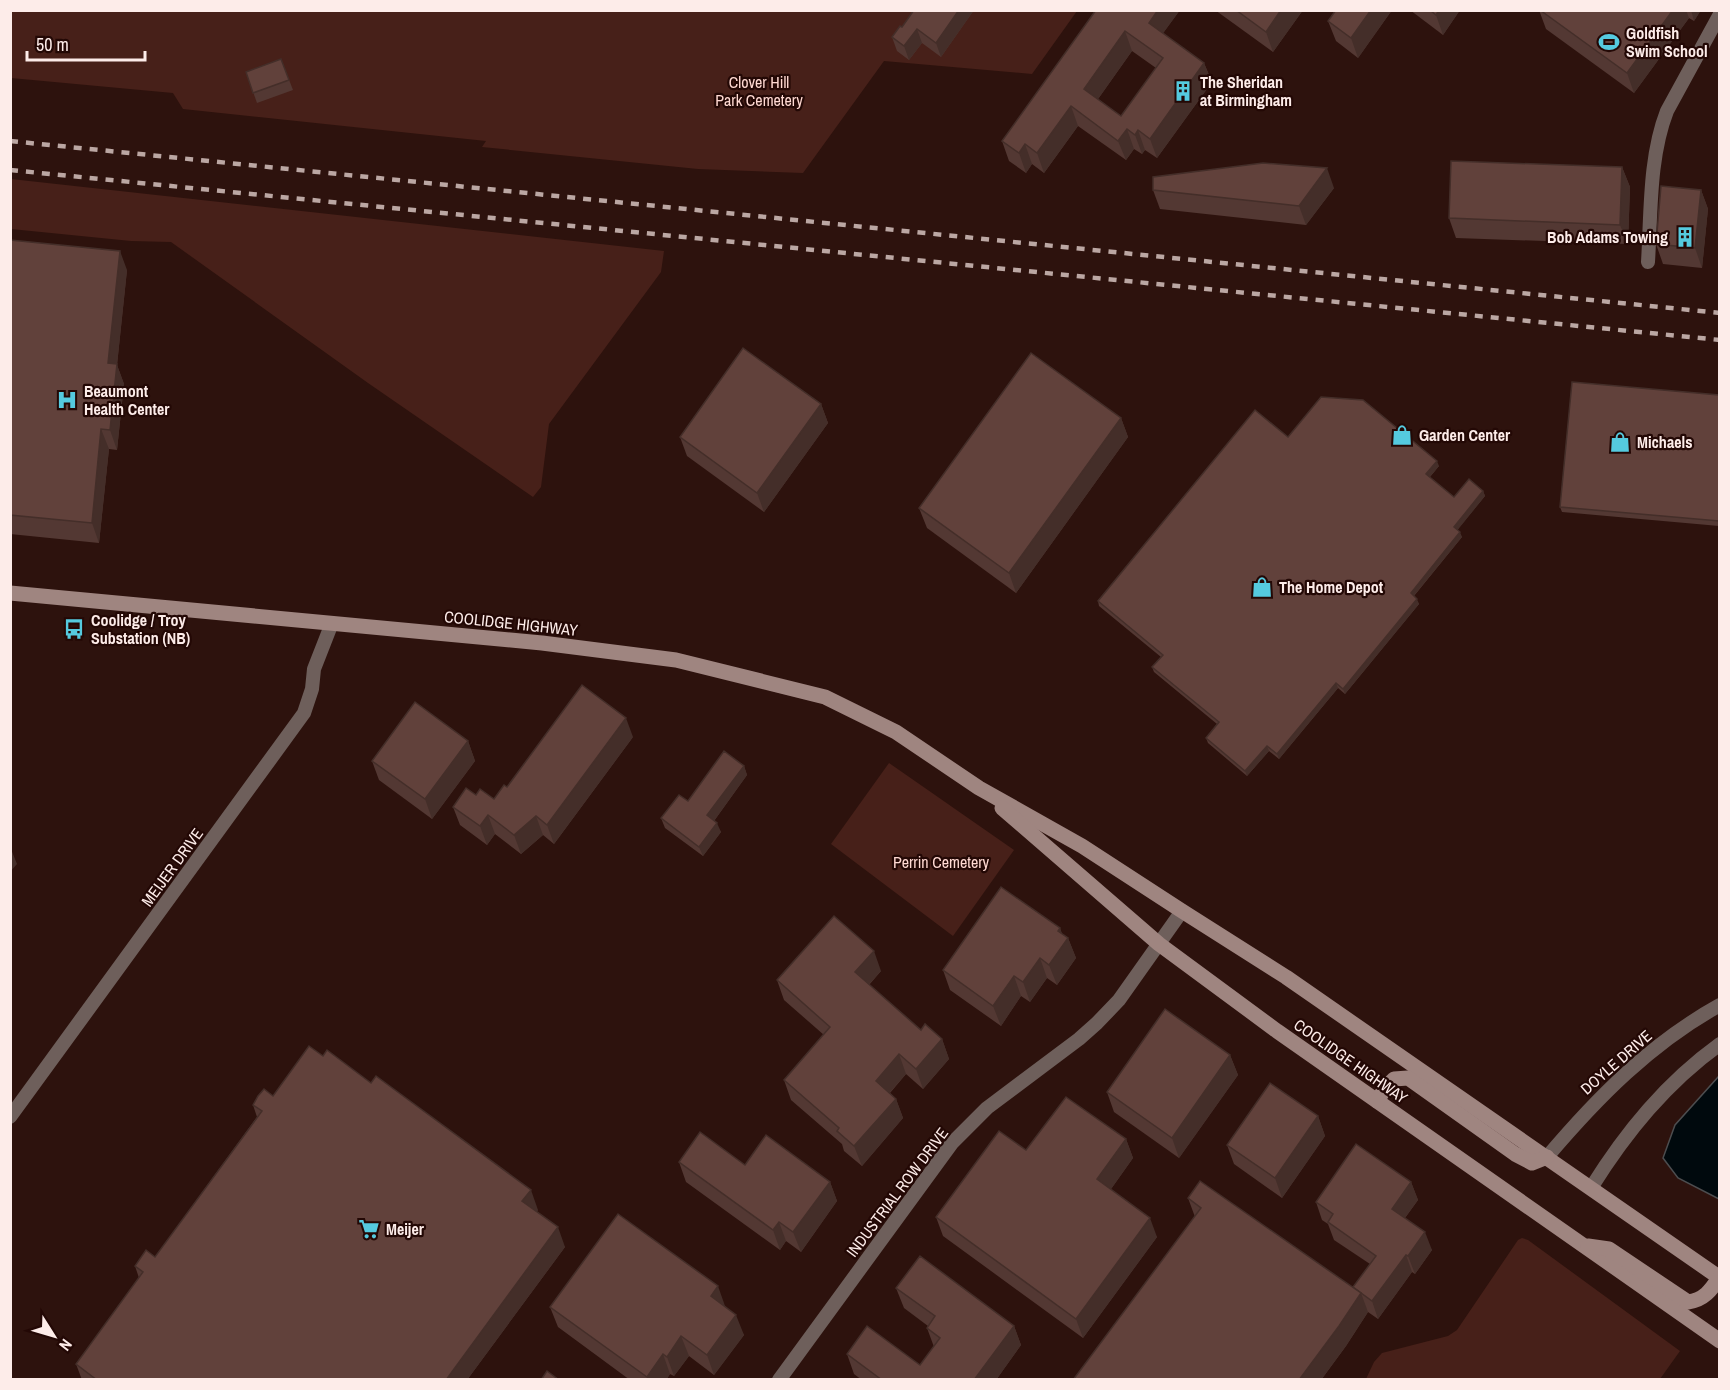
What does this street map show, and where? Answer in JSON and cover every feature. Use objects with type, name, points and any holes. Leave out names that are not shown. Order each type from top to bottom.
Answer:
[{"type":"main road","name":"COOLIDGE HIGHWAY","points":[[10,593],[542,643],[676,660],[825,697],[880,723],[979,788],[1082,846],[1286,977],[1719,1278]]},
{"type":"main road","name":"COOLIDGE HIGHWAY","points":[[979,788],[1159,944],[1276,1031],[1719,1341]]},
{"type":"main road","points":[[1377,1101],[1394,1079],[1408,1078],[1515,1154],[1532,1163],[1546,1157]]},
{"type":"main road","points":[[1585,1246],[1609,1249],[1688,1302],[1698,1300],[1709,1293],[1719,1278]]},
{"type":"street","points":[[1648,262],[1656,145],[1661,124],[1719,14]]},
{"type":"street","name":"MEIJER DRIVE","points":[[10,1117],[303,713],[312,689],[314,669],[332,623]]},
{"type":"street","name":"INDUSTRIAL ROW DRIVE","points":[[779,1380],[952,1143],[987,1108],[1072,1045],[1097,1023],[1119,1000],[1182,912]]},
{"type":"street","name":"DOYLE DRIVE","points":[[1546,1157],[1613,1083],[1663,1042],[1719,1005]]},
{"type":"street","points":[[1591,1188],[1628,1132],[1659,1096],[1691,1064],[1719,1044]]},
{"type":"green space","name":"Clover Hill Park Cemetery","points":[[10,11],[1077,11],[1032,74],[884,61],[803,173],[698,169],[482,147],[486,141],[183,109],[173,93],[11,78]]},
{"type":"green space","points":[[11,179],[664,251],[661,272],[549,424],[541,487],[533,497],[368,383],[171,242],[131,241],[11,229]]},
{"type":"green space","name":"Perrin Cemetery","points":[[889,763],[1014,850],[953,936],[831,844]]},
{"type":"green space","points":[[1522,1238],[1528,1240],[1680,1351],[1660,1379],[1366,1379],[1374,1362],[1382,1353],[1448,1336],[1457,1330],[1518,1240]]},
{"type":"shaded area","points":[[1719,1076],[1719,1199],[1678,1178],[1663,1158],[1675,1125]]},
{"type":"building","points":[[914,10],[959,10],[936,43],[917,29],[904,46],[892,37]]},
{"type":"building","points":[[1096,10],[1158,10],[1149,23],[1204,63],[1150,139],[1138,130],[1135,135],[1127,129],[1118,141],[1071,106],[1037,153],[1025,144],[1019,153],[1002,141]],"holes":[[[1125,31],[1163,58],[1121,116],[1084,89]]]},
{"type":"building","points":[[1236,10],[1281,10],[1266,32]]},
{"type":"building","points":[[1336,10],[1371,10],[1351,38],[1328,21]]},
{"type":"building","points":[[1540,10],[1673,10],[1627,73]]},
{"type":"building","points":[[281,59],[289,80],[253,93],[246,72]]},
{"type":"building","points":[[1451,161],[1622,167],[1620,225],[1449,218]]},
{"type":"building","points":[[1263,163],[1327,168],[1299,206],[1153,190],[1153,177]]},
{"type":"building","points":[[1661,186],[1701,190],[1695,248],[1656,244]]},
{"type":"building","name":"Beaumont Health Center","points":[[10,240],[120,251],[108,363],[117,364],[110,430],[101,429],[92,523],[10,515]]},
{"type":"building","points":[[743,348],[821,404],[757,493],[680,437]]},
{"type":"building","points":[[1031,353],[1121,418],[1009,573],[919,508]]},
{"type":"building","points":[[1572,382],[1719,395],[1719,521],[1560,507]]},
{"type":"building","name":"The Home Depot","points":[[1321,397],[1363,400],[1437,461],[1426,474],[1454,497],[1469,479],[1483,491],[1454,527],[1460,532],[1411,593],[1417,599],[1343,689],[1336,683],[1277,754],[1267,746],[1245,771],[1206,738],[1219,722],[1152,667],[1163,655],[1098,601],[1255,410],[1288,437]]},
{"type":"building","points":[[582,685],[626,718],[547,825],[536,816],[514,835],[488,815],[480,826],[453,807],[466,788],[476,795],[480,789],[494,799],[504,785],[507,787]]},
{"type":"building","points":[[415,702],[468,741],[425,799],[372,761]]},
{"type":"building","points":[[724,751],[744,766],[707,815],[717,823],[699,847],[661,818],[679,795],[688,801]]},
{"type":"building","points":[[1001,887],[1060,928],[1058,931],[1068,938],[1049,965],[1040,958],[1023,982],[1014,976],[993,1006],[943,970]]},
{"type":"building","points":[[834,916],[874,951],[855,972],[921,1030],[925,1024],[942,1039],[916,1069],[899,1054],[876,1081],[896,1099],[854,1146],[837,1131],[839,1128],[784,1080],[830,1027],[777,980]]},
{"type":"building","points":[[1165,1009],[1230,1055],[1172,1138],[1107,1092]]},
{"type":"building","name":"Meijer","points":[[309,1046],[323,1056],[327,1050],[371,1083],[376,1076],[531,1190],[522,1201],[558,1227],[446,1380],[97,1380],[76,1364],[143,1272],[135,1266],[146,1250],[155,1257],[262,1111],[253,1105],[258,1096],[264,1089],[273,1096]]},
{"type":"building","points":[[1270,1083],[1318,1116],[1275,1178],[1227,1145]]},
{"type":"building","points":[[1066,1097],[1126,1139],[1097,1179],[1150,1218],[1076,1319],[936,1217],[999,1131],[1026,1150]]},
{"type":"building","points":[[700,1132],[745,1165],[766,1135],[830,1182],[793,1232],[779,1222],[773,1230],[679,1162]]},
{"type":"building","points":[[1356,1144],[1411,1182],[1392,1209],[1425,1232],[1372,1301],[1353,1287],[1376,1256],[1328,1222],[1333,1214],[1316,1202]]},
{"type":"building","points":[[1200,1181],[1361,1293],[1299,1380],[1073,1380],[1201,1208],[1188,1198]]},
{"type":"building","points":[[618,1214],[718,1286],[711,1296],[736,1315],[707,1355],[681,1336],[667,1357],[663,1354],[647,1377],[550,1307]]},
{"type":"building","points":[[920,1256],[1014,1326],[974,1380],[882,1380],[847,1354],[867,1326],[920,1365],[940,1338],[927,1328],[935,1316],[896,1288]]},
{"type":"building","points":[[547,1371],[559,1380],[541,1380]]},
{"type":"railway","points":[[10,141],[1720,313]]},
{"type":"railway","points":[[10,170],[1720,340]]},
{"type":"place","name":"Goldfish Swim School","points":[[1609,42]]},
{"type":"place","name":"The Sheridan at Birmingham","points":[[1183,91]]},
{"type":"place","name":"Bob Adams Towing","points":[[1685,237]]},
{"type":"place","name":"Beaumont Health Center","points":[[67,400]]},
{"type":"place","name":"Garden Center","points":[[1402,435]]},
{"type":"place","name":"Michaels","points":[[1620,442]]},
{"type":"place","name":"The Home Depot","points":[[1262,587]]},
{"type":"place","name":"Coolidge / Troy Substation (NB)","points":[[74,629]]},
{"type":"place","name":"Meijer","points":[[369,1229]]}]
